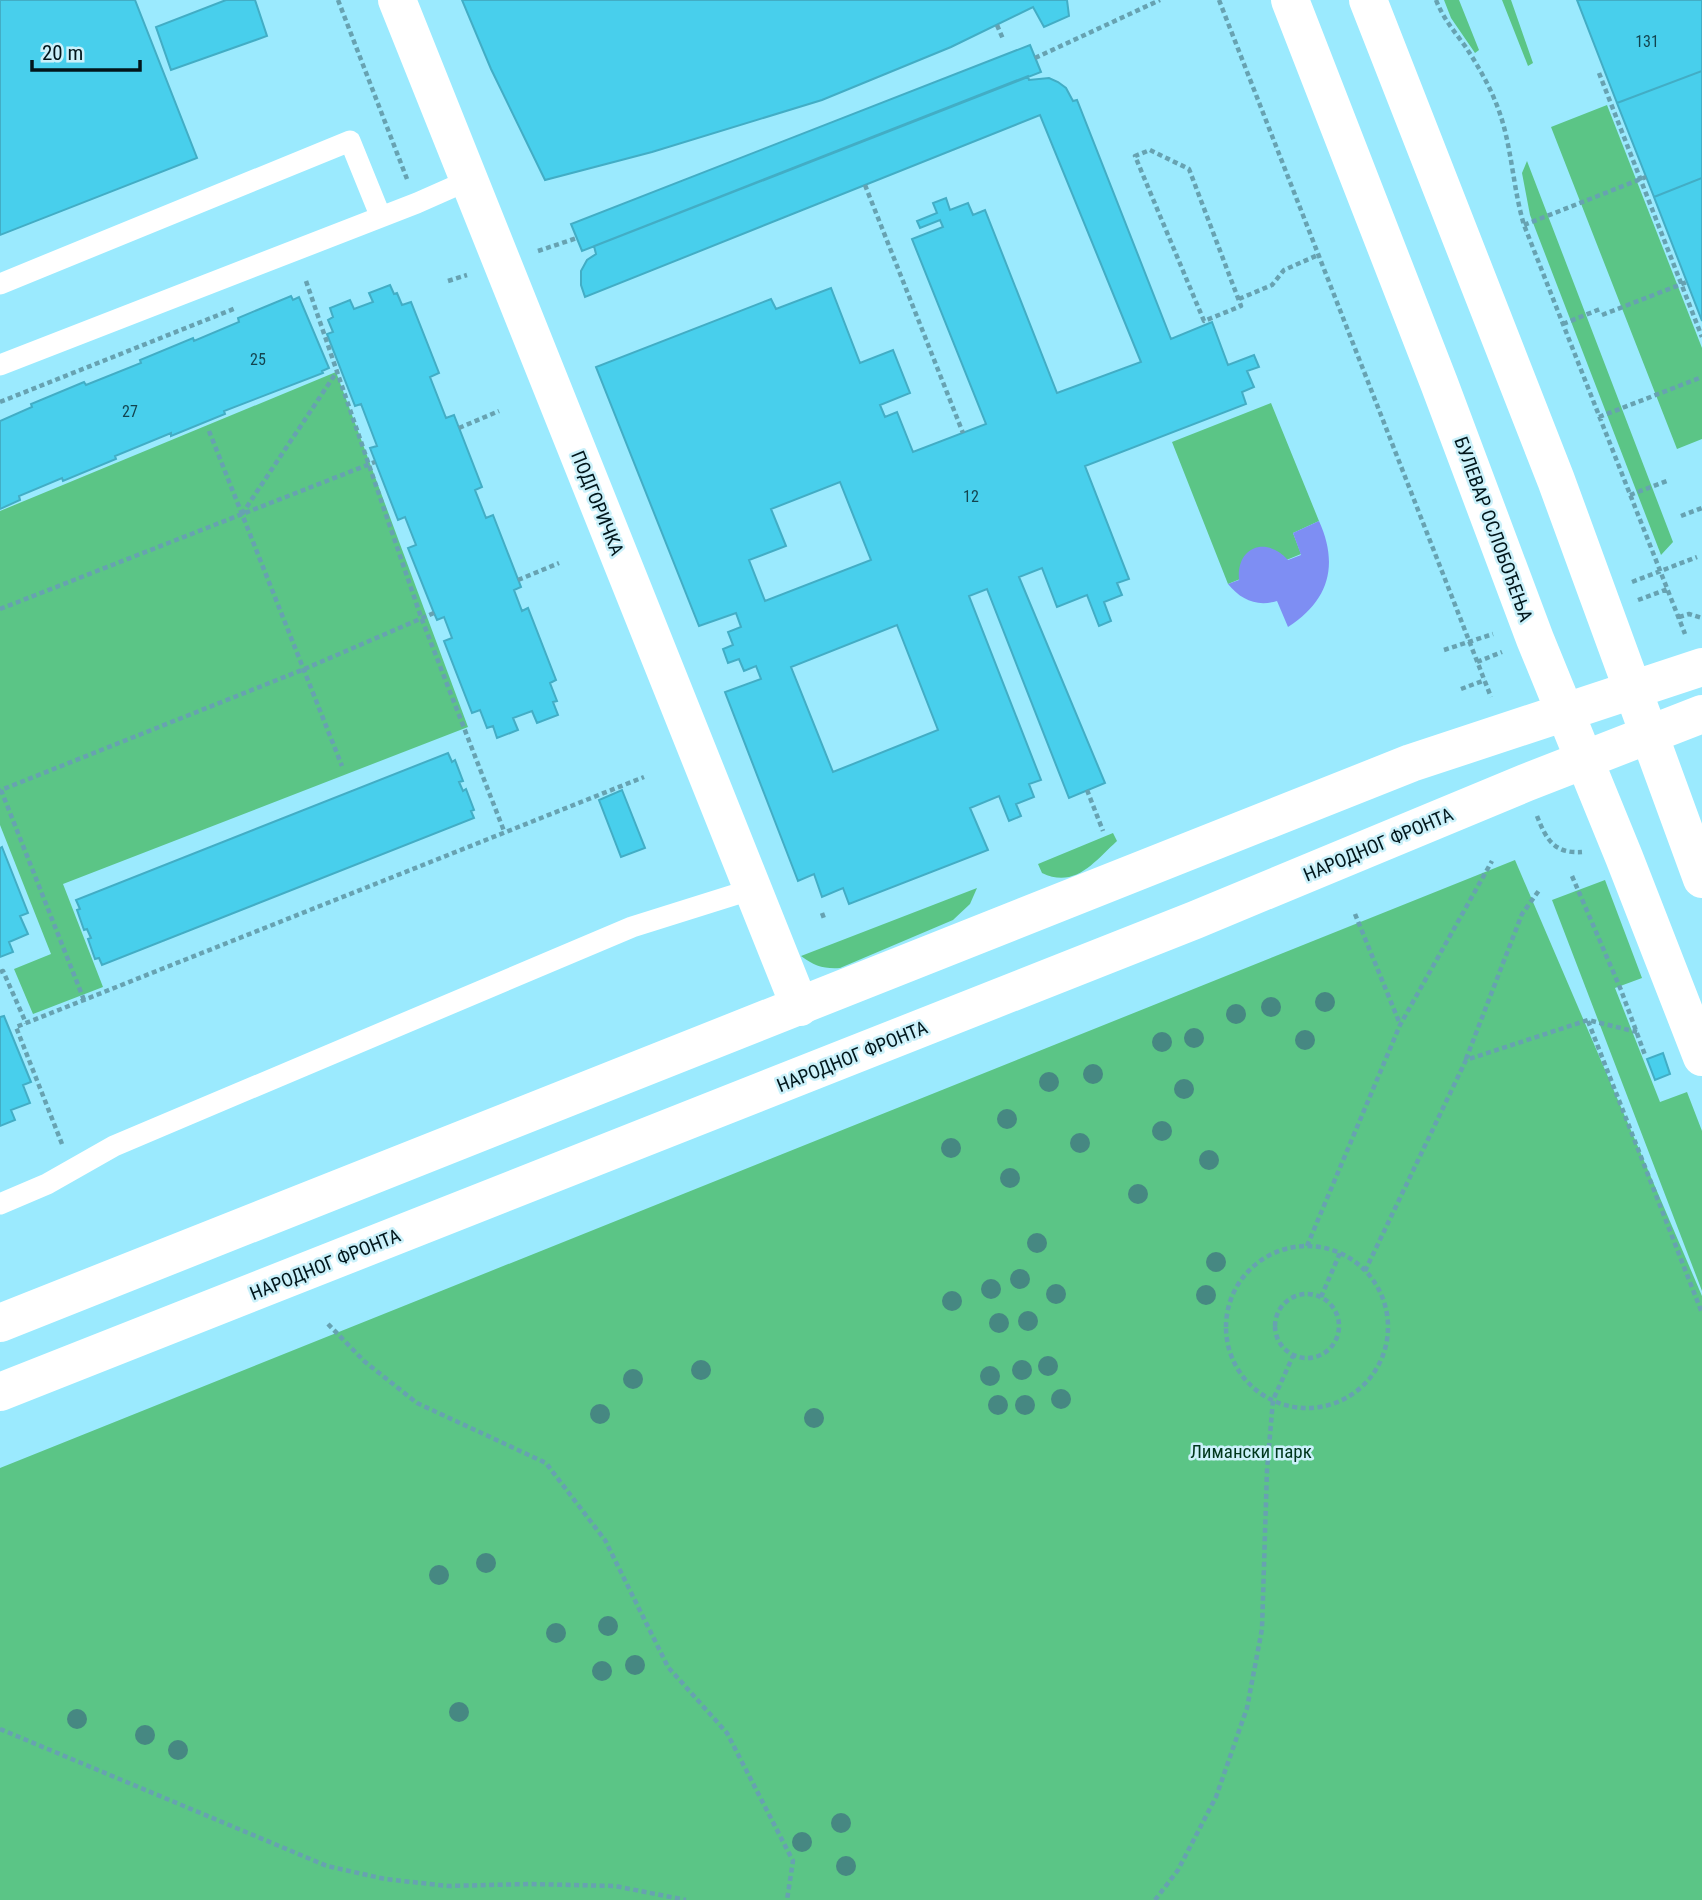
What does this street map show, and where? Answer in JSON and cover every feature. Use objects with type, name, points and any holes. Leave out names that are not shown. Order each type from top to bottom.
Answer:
[{"type":"street","name":"ПОДГОРИЧКА","points":[[397,0],[800,1007]]},
{"type":"street","name":"БУЛЕВАР ОСЛОБОЂЕЊА","points":[[1290,0],[1564,711],[1702,1057]]},
{"type":"street","points":[[1368,0],[1556,480],[1702,879]]},
{"type":"street","points":[[0,1322],[1411,763],[1700,667]]},
{"type":"street","name":"НАРОДНОГ ФРОНТА","points":[[0,1392],[1182,925],[1702,714]]},
{"type":"lane","points":[[0,284],[350,141],[380,215]]},
{"type":"lane","points":[[0,365],[469,180]]},
{"type":"lane","points":[[0,1203],[47,1184],[114,1146],[619,933],[752,889]]},
{"type":"path","points":[[338,0],[416,202]]},
{"type":"path","points":[[1035,58],[1160,0]]},
{"type":"path","points":[[1219,0],[1485,680],[1461,690]]},
{"type":"path","points":[[1437,0],[1443,16],[1486,81],[1497,106],[1508,144],[1516,198],[1524,225],[1700,667]]},
{"type":"path","points":[[997,25],[1003,39]]},
{"type":"path","points":[[1599,73],[1643,178],[1702,337]]},
{"type":"path","points":[[1150,150],[1189,169],[1239,299],[1241,306],[1204,321],[1135,156],[1150,150]]},
{"type":"path","points":[[1524,225],[1643,178]]},
{"type":"path","points":[[865,185],[962,433]]},
{"type":"path","points":[[1239,299],[1272,285],[1284,270],[1318,255]]},
{"type":"path","points":[[306,281],[336,372],[372,463],[421,617],[504,831]]},
{"type":"path","points":[[1563,324],[1684,284]]},
{"type":"path","points":[[242,514],[336,372]]},
{"type":"path","points":[[1599,417],[1702,377]]},
{"type":"path","points":[[459,428],[499,411]]},
{"type":"path","points":[[209,431],[342,766]]},
{"type":"path","points":[[0,609],[372,463]]},
{"type":"path","points":[[1630,495],[1667,481]]},
{"type":"path","points":[[1681,516],[1702,508]]},
{"type":"path","points":[[517,580],[559,563]]},
{"type":"path","points":[[84,1000],[1,790],[302,670],[433,613]]},
{"type":"path","points":[[1679,617],[1689,614],[1702,618]]},
{"type":"path","points":[[64,1149],[16,1027],[644,777]]},
{"type":"path","points":[[1087,790],[1103,831]]},
{"type":"path","points":[[1307,1246],[1400,1025],[1492,861]]},
{"type":"path","points":[[1572,876],[1646,1055]]},
{"type":"path","points":[[1366,1271],[1466,1060],[1522,914],[1540,889]]},
{"type":"path","points":[[822,914],[825,921]]},
{"type":"path","points":[[1355,914],[1400,1025]]},
{"type":"path","points":[[0,972],[3,971],[26,1023]]},
{"type":"path","points":[[1466,1060],[1588,1020],[1637,1032]]},
{"type":"path","points":[[1588,1020],[1702,1313]]},
{"type":"path","points":[[1307,1246],[1340,1253],[1366,1271],[1380,1291],[1388,1315],[1388,1340],[1380,1364],[1366,1384],[1346,1399],[1322,1407],[1297,1408],[1273,1400],[1254,1388],[1240,1372],[1230,1353],[1226,1331],[1228,1310],[1235,1289],[1248,1271],[1265,1258],[1285,1249],[1307,1246]]},
{"type":"path","points":[[1321,1297],[1340,1253]]},
{"type":"path","points":[[1311,1294],[1321,1297],[1338,1315],[1340,1325],[1337,1340],[1318,1357],[1293,1356],[1276,1337],[1274,1328],[1277,1313],[1287,1301],[1296,1296],[1311,1294]]},
{"type":"path","points":[[328,1324],[363,1361],[416,1403],[545,1463],[605,1540],[668,1667],[727,1733],[793,1861],[787,1900]]},
{"type":"path","points":[[1155,1900],[1178,1870],[1216,1797],[1247,1708],[1262,1629],[1267,1470],[1273,1400],[1293,1356]]},
{"type":"path","points":[[0,1729],[327,1866],[385,1879],[448,1886],[615,1886],[686,1900]]},
{"type":"green space","points":[[1444,0],[1459,0],[1479,50],[1475,53],[1451,18]]},
{"type":"green space","points":[[1502,0],[1511,0],[1533,63],[1528,66]]},
{"type":"green space","points":[[1607,105],[1702,348],[1702,439],[1677,449],[1551,127]]},
{"type":"green space","points":[[1527,161],[1673,542],[1661,555],[1530,215],[1522,173]]},
{"type":"green space","points":[[336,372],[468,727],[63,884],[103,987],[33,1014],[14,969],[51,954],[0,825],[0,511]]},
{"type":"green space","points":[[1271,403],[1319,521],[1293,533],[1301,554],[1228,584],[1172,442]]},
{"type":"green space","points":[[1113,833],[1117,841],[1083,871],[1064,878],[1042,873],[1038,864]]},
{"type":"green space","name":"Лимански парк","points":[[1515,860],[1702,1296],[1702,1900],[0,1900],[0,1468]]},
{"type":"green space","points":[[1605,880],[1642,978],[1615,988],[1660,1102],[1687,1092],[1702,1131],[1702,1291],[1552,900]]},
{"type":"green space","points":[[977,888],[970,904],[953,920],[840,968],[819,966],[801,956]]},
{"type":"water","points":[[1319,521],[1328,552],[1326,581],[1313,606],[1288,627],[1277,601],[1250,601],[1228,584],[1239,580],[1242,559],[1254,548],[1271,548],[1288,560],[1301,555],[1293,533]]},
{"type":"building","points":[[0,0],[135,0],[197,158],[0,235]]},
{"type":"building","points":[[226,0],[255,0],[267,36],[171,70],[156,27]]},
{"type":"building","points":[[462,0],[1067,0],[1069,16],[1044,27],[1033,7],[951,47],[822,100],[652,152],[545,180],[491,69]]},
{"type":"building","points":[[1577,0],[1702,0],[1702,71],[1617,103]]},
{"type":"building","points":[[1030,45],[1041,72],[582,251],[571,224]]},
{"type":"building","points":[[1702,71],[1702,178],[1654,197],[1617,103]]},
{"type":"building","points":[[1028,76],[1029,80],[1049,78],[1066,88],[1073,101],[1077,100],[1171,339],[1212,322],[1228,365],[1254,355],[1259,367],[1247,371],[1254,387],[1242,392],[1246,404],[1085,466],[1129,579],[1117,583],[1122,595],[1104,602],[1111,621],[1099,626],[1087,595],[1057,607],[1042,568],[1019,577],[1105,783],[1069,798],[987,589],[969,596],[1041,780],[1029,784],[1034,797],[1016,804],[1021,816],[1009,821],[999,796],[970,808],[988,850],[849,904],[843,888],[822,897],[814,874],[798,881],[725,692],[761,679],[756,666],[744,671],[739,659],[728,663],[723,649],[733,645],[728,632],[741,627],[736,613],[699,626],[596,367],[771,299],[776,309],[831,288],[860,363],[893,350],[910,393],[880,405],[885,417],[897,412],[913,452],[986,424],[912,239],[943,227],[940,220],[920,228],[917,221],[937,213],[933,203],[946,198],[950,210],[968,203],[973,215],[985,210],[1057,393],[1141,362],[1040,115],[585,297],[581,285],[581,271],[587,260],[596,254],[594,246]],"holes":[[[840,482],[871,560],[765,601],[749,560],[786,546],[771,509]],[[897,625],[938,730],[833,772],[791,667]]]},
{"type":"building","points":[[1702,178],[1702,321],[1654,197]]},
{"type":"building","points":[[390,285],[402,305],[411,302],[439,373],[430,377],[446,418],[454,415],[482,487],[475,490],[486,518],[493,515],[521,587],[514,590],[522,611],[528,608],[556,680],[550,683],[557,701],[553,702],[558,715],[537,723],[532,711],[513,718],[518,730],[497,738],[493,726],[487,728],[480,710],[472,713],[444,641],[452,638],[444,617],[437,620],[434,613],[408,548],[416,545],[405,517],[398,520],[370,448],[377,446],[361,404],[355,406],[327,334],[333,332],[328,320],[333,317],[330,308],[350,300],[354,309],[373,302],[369,293]]},
{"type":"building","points":[[291,296],[293,300],[299,297],[329,368],[322,371],[323,373],[224,411],[225,414],[171,436],[171,433],[115,456],[116,459],[63,481],[62,478],[19,496],[20,500],[0,509],[0,421],[32,407],[31,404],[84,382],[86,385],[141,363],[140,360],[193,338],[194,341],[239,322],[238,318]]},
{"type":"building","points":[[448,753],[452,762],[455,760],[463,781],[459,782],[463,791],[466,789],[474,810],[471,811],[474,818],[102,965],[99,958],[95,959],[88,939],[91,938],[87,929],[84,930],[76,900]]},
{"type":"building","points":[[622,790],[645,848],[621,857],[599,800]]},
{"type":"building","points":[[2,847],[28,913],[20,916],[28,934],[9,942],[13,952],[0,957],[0,848]]},
{"type":"building","points":[[4,1016],[31,1082],[23,1085],[30,1103],[11,1110],[15,1120],[0,1126],[0,1017]]},
{"type":"building","points":[[1663,1053],[1670,1074],[1655,1080],[1647,1059]]}]
